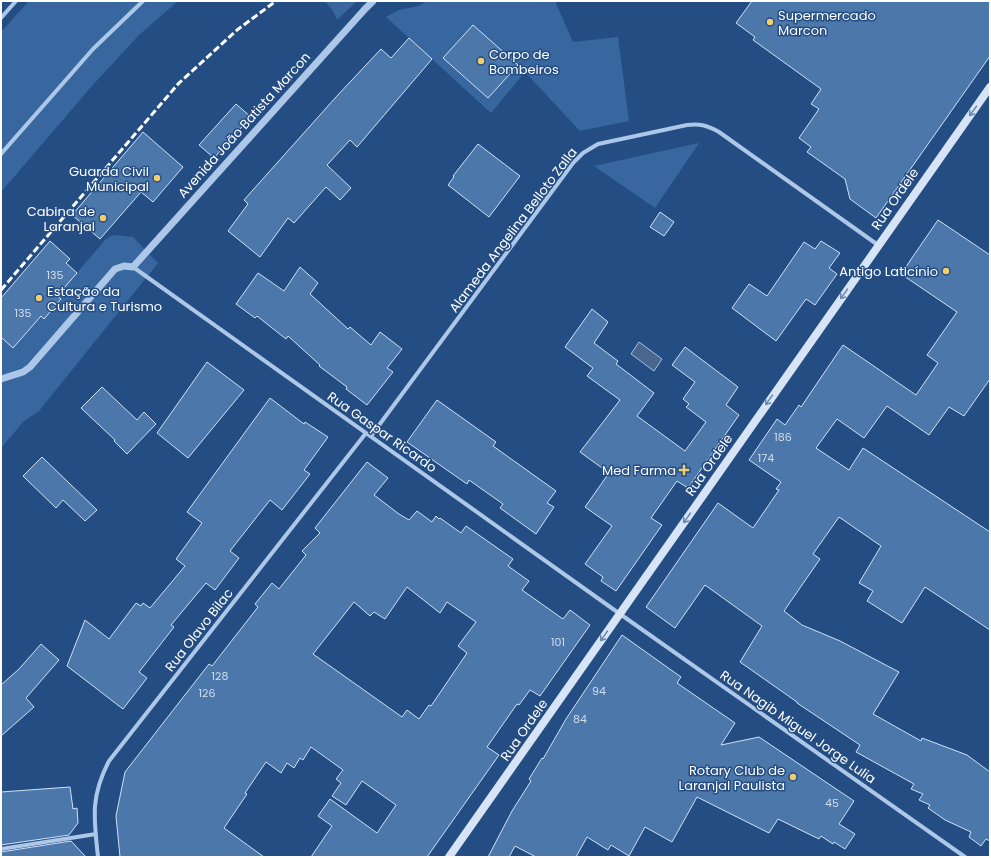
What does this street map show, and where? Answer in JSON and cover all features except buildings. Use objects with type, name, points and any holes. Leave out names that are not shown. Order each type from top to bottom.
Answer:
[{"type":"main road","name":"Rua Ordele","points":[[449,857],[990,87]]},
{"type":"street","points":[[1,18],[16,1]]},
{"type":"street","points":[[1,154],[93,50],[142,1]]},
{"type":"street","name":"Avenida João Batista Marcon","points":[[133,267],[365,9],[374,1]]},
{"type":"street","name":"Alameda Angelina Belloto Zalla","points":[[371,436],[574,163],[583,153],[598,144],[687,125],[707,125],[722,134],[878,245]]},
{"type":"street","points":[[1,379],[23,372],[30,367],[115,269],[124,266],[133,267]]},
{"type":"street","name":"Rua Gaspar Ricardo","points":[[133,267],[620,614]]},
{"type":"street","name":"Rua Olavo Bilac","points":[[98,857],[94,807],[95,796],[99,782],[109,761],[366,433]]},
{"type":"street","name":"Rua Nagib Miguel Jorge Lulia","points":[[620,614],[966,857]]},
{"type":"street","points":[[1,848],[96,834]]},
{"type":"shaded area","points":[[29,1],[178,1],[139,35],[91,87],[1,192],[1,32]]},
{"type":"shaded area","points":[[325,1],[357,1],[337,20],[333,11]]},
{"type":"shaded area","points":[[428,1],[555,1],[573,42],[618,37],[629,121],[580,131],[525,72],[491,113],[386,17],[399,10],[418,6]]},
{"type":"shaded area","points":[[699,143],[655,208],[594,166]]},
{"type":"shaded area","points":[[113,235],[133,237],[158,263],[39,411],[24,421],[1,448],[1,337],[13,347],[40,316],[44,319],[57,296],[106,239]]},
{"type":"shaded area","points":[[639,342],[662,359],[654,371],[631,354]]},
{"type":"railway","points":[[1,290],[179,83],[237,30],[276,1]]},
{"type":"place","name":"Supermercado Marcon","points":[[770,22]]},
{"type":"place","name":"Corpo de Bombeiros","points":[[481,61]]},
{"type":"place","name":"Guarda Civil Municipal","points":[[157,178]]},
{"type":"place","name":"Cabina de Laranjal","points":[[103,218]]},
{"type":"place","name":"Antigo Laticínio","points":[[946,271]]},
{"type":"place","name":"Estação da Cultura e Turismo","points":[[39,298]]},
{"type":"place","name":"Med Farma","points":[[684,470]]},
{"type":"place","name":"Rotary Club de Laranjal Paulista","points":[[793,777]]}]
